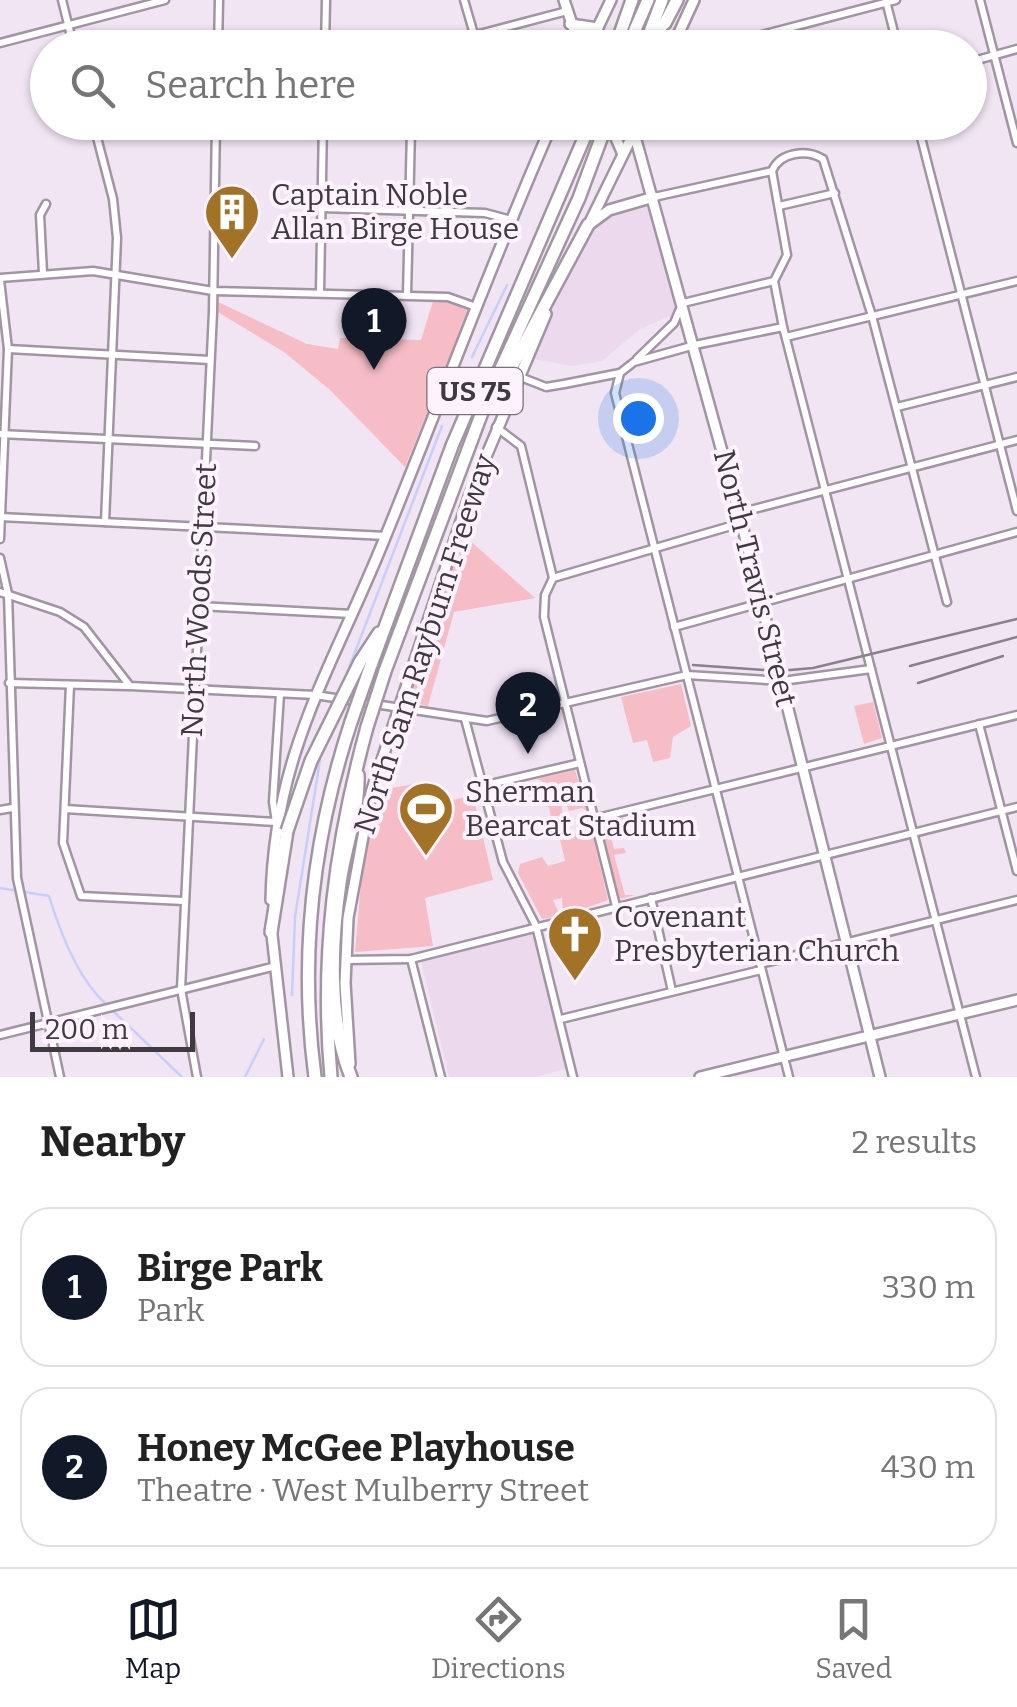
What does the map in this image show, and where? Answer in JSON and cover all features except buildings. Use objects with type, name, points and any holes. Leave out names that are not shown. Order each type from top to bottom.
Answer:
[{"type":"highway","points":[[621,30],[632,0]]},
{"type":"highway","points":[[635,30],[648,0]]},
{"type":"highway","points":[[651,30],[662,0]]},
{"type":"highway","points":[[659,30],[677,0]]},
{"type":"highway","points":[[565,182],[578,140]]},
{"type":"highway","name":"North Sam Rayburn Freeway","points":[[315,1077],[308,991],[311,903],[329,796],[366,663],[387,621],[452,446],[583,140]]},
{"type":"highway","name":"North Sam Rayburn Freeway","points":[[331,1077],[326,988],[329,902],[366,727],[464,457],[600,140]]},
{"type":"highway","points":[[464,457],[588,226]]},
{"type":"highway","points":[[271,932],[287,831],[311,761],[366,663]]},
{"type":"highway","points":[[351,1077],[340,1043],[336,938],[340,884],[358,795],[357,762]]},
{"type":"main road","points":[[570,24],[597,30],[611,0]]},
{"type":"main road","points":[[681,30],[694,0]]},
{"type":"main road","points":[[565,6],[572,30]]},
{"type":"main road","points":[[288,1077],[271,932],[276,822],[293,750],[386,536],[546,140]]},
{"type":"main road","points":[[616,140],[622,155]]},
{"type":"main road","name":"North Sam Rayburn Freeway","points":[[351,1077],[346,960],[357,854],[400,707],[496,427],[628,140]]},
{"type":"main road","name":"North Travis Street","points":[[639,140],[782,681],[880,1077]]},
{"type":"main road","points":[[588,226],[610,210],[654,197]]},
{"type":"main road","points":[[700,1077],[1017,1000]]},
{"type":"street","points":[[62,0],[69,30]]},
{"type":"street","points":[[218,30],[219,0]]},
{"type":"street","points":[[325,30],[326,0]]},
{"type":"street","points":[[464,0],[471,30]]},
{"type":"street","points":[[980,0],[1017,144]]},
{"type":"street","points":[[49,30],[160,1]]},
{"type":"street","points":[[780,30],[890,1],[895,30]]},
{"type":"street","points":[[491,30],[565,6]]},
{"type":"street","points":[[0,43],[30,35]]},
{"type":"street","points":[[987,57],[1017,50]]},
{"type":"street","points":[[98,140],[113,199],[116,273],[104,522]]},
{"type":"street","name":"North Woods Street","points":[[197,1077],[182,989],[213,291],[216,140]]},
{"type":"street","points":[[320,292],[323,140]]},
{"type":"street","points":[[407,295],[411,140]]},
{"type":"street","points":[[922,140],[1017,511]]},
{"type":"street","points":[[654,197],[772,172],[782,158],[798,154],[824,159],[872,316],[947,602]]},
{"type":"street","points":[[772,172],[787,255],[774,281],[783,327],[976,1077]]},
{"type":"street","points":[[779,206],[835,192]]},
{"type":"street","points":[[43,272],[40,215],[46,204]]},
{"type":"street","points":[[322,208],[485,213],[513,220]]},
{"type":"street","points":[[0,539],[8,349],[0,279],[43,272],[116,273],[213,291],[448,296],[477,308]]},
{"type":"street","points":[[786,337],[1017,280]]},
{"type":"street","points":[[683,303],[774,281]]},
{"type":"street","points":[[518,376],[546,387],[620,373],[674,323],[680,314],[679,288]]},
{"type":"street","points":[[634,362],[783,327]]},
{"type":"street","points":[[8,349],[210,360]]},
{"type":"street","points":[[620,373],[615,392],[789,1077]]},
{"type":"street","points":[[896,407],[1017,377]]},
{"type":"street","points":[[496,427],[521,446],[553,578],[545,595],[544,618],[616,906]]},
{"type":"street","points":[[2,434],[254,446]]},
{"type":"street","points":[[553,578],[654,549],[826,490],[1017,440]]},
{"type":"street","points":[[1,517],[386,536]]},
{"type":"street","points":[[674,627],[1017,532]]},
{"type":"street","points":[[0,558],[17,878],[60,1077]]},
{"type":"street","points":[[4,593],[60,612],[84,628],[130,686]]},
{"type":"street","points":[[199,606],[353,614]]},
{"type":"street","points":[[9,682],[314,696],[465,719],[498,720],[687,675],[782,681],[872,668]]},
{"type":"street","points":[[70,685],[63,844],[81,896],[184,901]]},
{"type":"street","points":[[65,809],[276,822],[272,802],[280,694]]},
{"type":"street","points":[[593,819],[1017,715]]},
{"type":"street","points":[[465,719],[503,862],[536,926],[573,1077]]},
{"type":"street","points":[[979,724],[1017,872]]},
{"type":"street","points":[[482,786],[580,763]]},
{"type":"street","points":[[346,960],[411,959],[1017,806]]},
{"type":"street","points":[[0,810],[12,808]]},
{"type":"street","points":[[651,898],[672,991]]},
{"type":"street","points":[[560,1020],[1017,900]]},
{"type":"street","points":[[411,959],[441,1077]]},
{"type":"street","points":[[0,1035],[272,966]]},
{"type":"shaded area","points":[[648,203],[674,300],[674,314],[640,329],[602,361],[573,366],[529,358],[587,231],[609,213]]},
{"type":"shaded area","points":[[434,298],[467,305],[469,311],[405,467],[330,390],[284,352],[216,311],[216,301],[307,344],[338,349],[340,338],[421,340]]},
{"type":"shaded area","points":[[460,532],[535,598],[454,612],[428,706],[412,702],[408,694]]},
{"type":"shaded area","points":[[681,684],[691,726],[673,737],[670,758],[653,762],[647,740],[633,743],[621,697]]},
{"type":"shaded area","points":[[873,702],[882,738],[864,744],[854,706]]},
{"type":"shaded area","points":[[575,770],[587,811],[569,811],[566,804],[561,805],[563,815],[551,817],[549,807],[544,806],[548,804],[542,781],[537,779]]},
{"type":"shaded area","name":"Sherman Bearcat Stadium","points":[[432,781],[437,804],[473,795],[493,880],[425,898],[433,946],[355,952],[362,871],[380,790]]},
{"type":"shaded area","points":[[644,813],[646,820],[609,829],[614,849],[624,848],[626,853],[614,855],[625,895],[636,895],[619,899],[600,824]]},
{"type":"shaded area","points":[[591,828],[608,900],[563,916],[562,898],[553,900],[560,916],[542,919],[518,873],[520,864],[542,857],[548,866],[565,861],[560,839]]},
{"type":"shaded area","points":[[534,931],[566,1069],[535,1077],[449,1077],[421,961]]},
{"type":"waterway","points":[[472,357],[507,285]]},
{"type":"waterway","points":[[347,673],[442,426]]},
{"type":"waterway","points":[[292,995],[295,917],[320,760]]},
{"type":"waterway","points":[[0,888],[49,896],[79,968],[106,1004]]},
{"type":"waterway","points":[[112,1010],[182,1077]]},
{"type":"waterway","points":[[245,1077],[264,1039]]},
{"type":"railway","points":[[693,665],[779,671],[813,668],[1017,619]]},
{"type":"railway","points":[[910,666],[1017,637]]},
{"type":"railway","points":[[918,683],[1003,656]]},
{"type":"place","name":"Captain Noble Allan Birge House","points":[[232,261]]},
{"type":"place","name":"Birge Park","points":[[374,370]]},
{"type":"place","name":"Honey McGee Playhouse","points":[[528,754]]},
{"type":"place","name":"Sherman Bearcat Stadium","points":[[426,858]]},
{"type":"place","name":"Covenant Presbyterian Church","points":[[575,983]]}]
